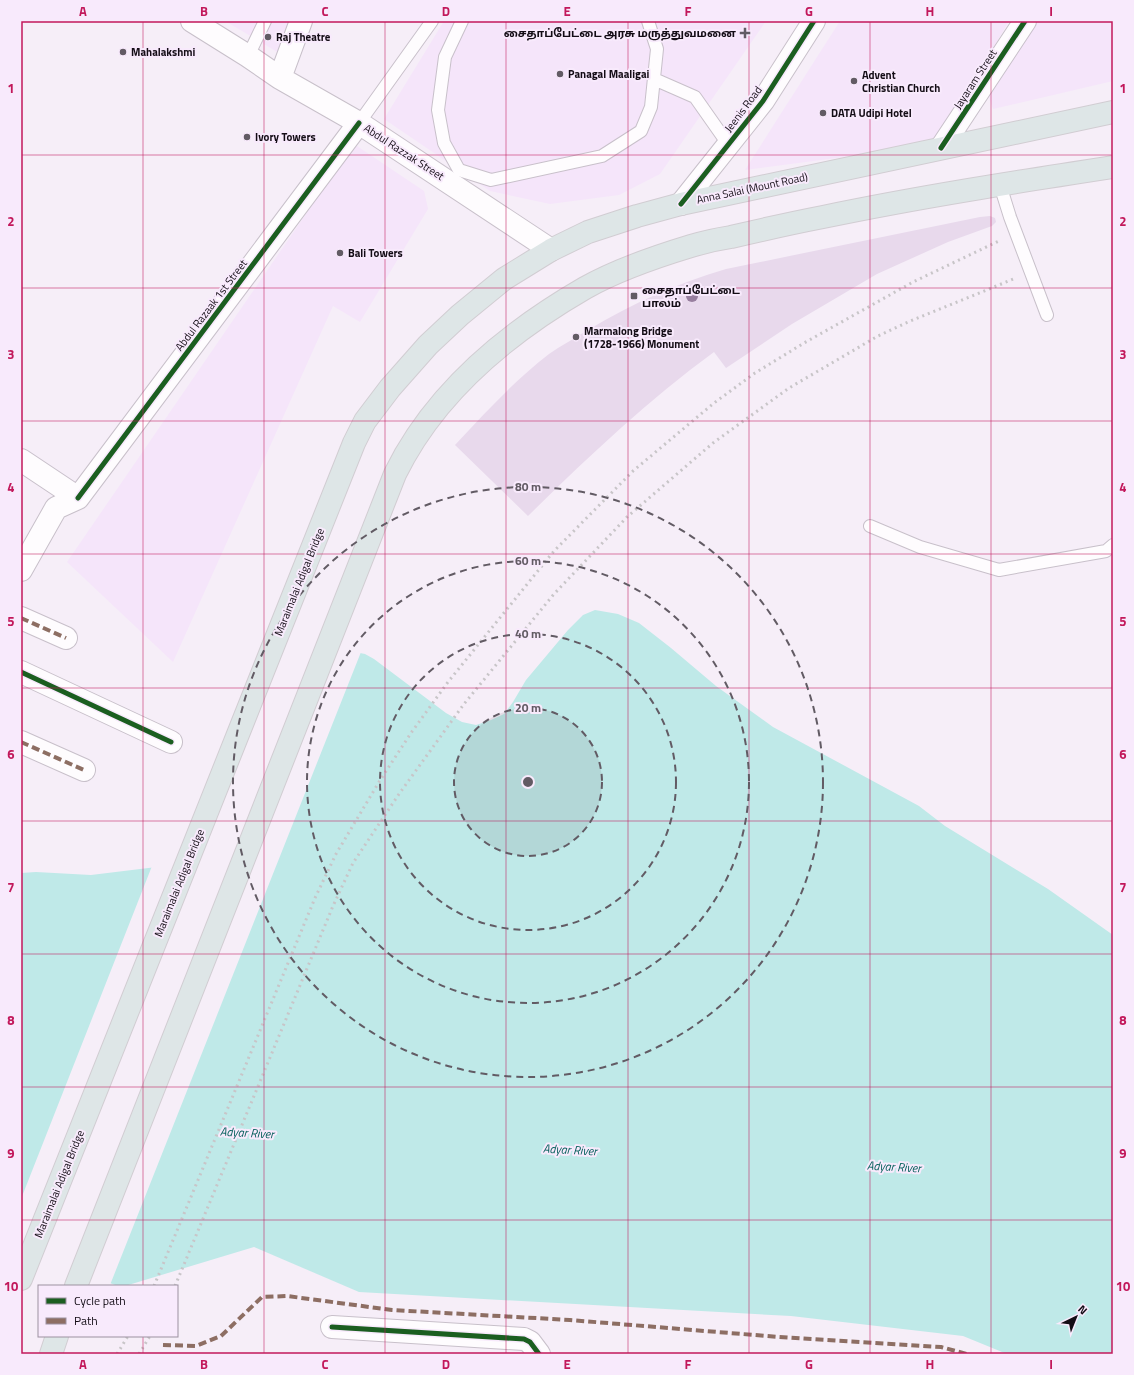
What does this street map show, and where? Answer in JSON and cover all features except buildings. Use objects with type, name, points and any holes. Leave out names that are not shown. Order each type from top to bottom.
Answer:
[{"type":"main road","name":"Anna Salai (Mount Road)","points":[[337,486],[354,443],[365,421],[390,388],[423,350],[460,315],[504,279],[551,250],[588,232],[636,216],[681,204],[1113,112]]},
{"type":"main road","points":[[76,1285],[383,502],[403,456],[418,433],[463,378],[496,349],[541,316],[586,288],[632,267],[692,245],[854,210],[1113,167]]},
{"type":"main road","name":"Maraimalai Adigal Bridge","points":[[21,1279],[337,486]]},
{"type":"main road","points":[[51,1354],[57,1337]]},
{"type":"street","name":"Abdul Razzak Street","points":[[192,21],[280,78],[360,123],[551,250]]},
{"type":"street","points":[[280,78],[301,21]]},
{"type":"street","name":"Jeenis Road","points":[[681,204],[763,101],[814,21]]},
{"type":"street","name":"Jayaram Street","points":[[941,148],[1025,21]]},
{"type":"street","name":"Abdul Razaak 1st Street","points":[[78,498],[360,123]]},
{"type":"street","points":[[21,460],[78,498]]},
{"type":"street","points":[[21,570],[56,508],[78,498]]},
{"type":"street","points":[[21,618],[66,638]]},
{"type":"street","points":[[21,672],[171,742]]},
{"type":"street","points":[[21,742],[84,770]]},
{"type":"street","points":[[332,1327],[520,1338],[530,1342],[539,1354]]},
{"type":"lane","points":[[248,56],[264,21]]},
{"type":"lane","points":[[360,123],[432,21]]},
{"type":"lane","points":[[462,21],[445,57],[438,110],[444,143],[459,170],[491,180],[602,156],[641,131],[651,107],[657,49],[648,21]]},
{"type":"lane","points":[[654,79],[695,97],[728,144]]},
{"type":"lane","points":[[473,198],[491,180]]},
{"type":"lane","points":[[1000,185],[1010,217],[1047,315]]},
{"type":"lane","points":[[870,526],[920,547],[999,570],[1106,551],[1113,545]]},
{"type":"shaded area","name":"Raj Theatre","points":[[225,21],[291,21],[279,53]]},
{"type":"shaded area","points":[[444,21],[766,21],[660,174],[619,195],[550,204],[490,191],[384,119]]},
{"type":"shaded area","points":[[840,21],[1009,21],[936,145],[745,170]]},
{"type":"shaded area","points":[[1038,21],[1113,21],[1113,81],[993,109],[988,95]]},
{"type":"shaded area","points":[[354,144],[424,191],[428,209],[360,322],[333,306],[173,662],[67,562]]},
{"type":"shaded area","points":[[990,216],[995,218],[996,222],[992,226],[948,242],[877,274],[792,324],[726,368],[714,352],[641,410],[528,516],[455,445],[512,386],[549,354],[605,320],[655,295],[726,269]]},
{"type":"water","name":"Adyar River","points":[[595,610],[618,614],[639,623],[716,686],[773,727],[919,806],[945,826],[1048,889],[1113,935],[1113,1354],[1007,1354],[963,1336],[791,1316],[359,1292],[254,1247],[128,1285],[115,1285],[21,1250],[21,873],[36,872],[91,875],[173,865],[236,836],[355,652],[365,654],[374,659],[446,713],[462,722],[476,725],[504,714],[526,680],[568,630],[583,615]]},
{"type":"pier","points":[[354,650],[361,652],[110,1285],[21,1252],[21,1199],[152,866],[173,863],[235,835],[259,803],[309,722],[341,657]]},
{"type":"railway","points":[[154,1285],[315,898],[336,854],[379,782],[411,733],[448,682],[554,551],[633,471],[714,403],[755,373],[804,343],[913,282],[1001,240]]},
{"type":"railway","points":[[175,1285],[333,906],[353,863],[399,794],[464,704],[554,594],[627,517],[713,443],[789,388],[878,336],[908,322],[1016,278]]},
{"type":"railway","points":[[117,1354],[127,1337]]},
{"type":"railway","points":[[139,1354],[149,1337]]},
{"type":"marked path","points":[[21,618],[66,638]]},
{"type":"marked path","points":[[21,742],[84,770]]},
{"type":"marked path","points":[[163,1345],[196,1346],[221,1336],[262,1297],[287,1296],[392,1310],[570,1320],[779,1337],[941,1347],[967,1354]]},
{"type":"cycle path","points":[[681,204],[763,101],[814,21]]},
{"type":"cycle path","points":[[941,148],[1025,21]]},
{"type":"cycle path","points":[[78,498],[359,123]]},
{"type":"cycle path","points":[[21,672],[171,742]]},
{"type":"cycle path","points":[[332,1327],[524,1339],[530,1342],[539,1354]]},
{"type":"place","name":"சைதாப்பேட்டை அரசு மருத்துவமனை","points":[[745,33]]},
{"type":"place","name":"Raj Theatre","points":[[268,37]]},
{"type":"place","name":"Mahalakshmi","points":[[123,52]]},
{"type":"place","name":"Panagal Maaligai","points":[[560,74]]},
{"type":"place","name":"Advent Christian Church","points":[[854,81]]},
{"type":"place","name":"DATA Udipi Hotel","points":[[823,113]]},
{"type":"place","name":"Ivory Towers","points":[[247,137]]},
{"type":"place","name":"Bali Towers","points":[[340,253]]},
{"type":"place","name":"சைதாப்பேட்டை பாலம்","points":[[634,296]]},
{"type":"place","name":"Marmalong Bridge (1728-1966) Monument","points":[[576,337]]}]
